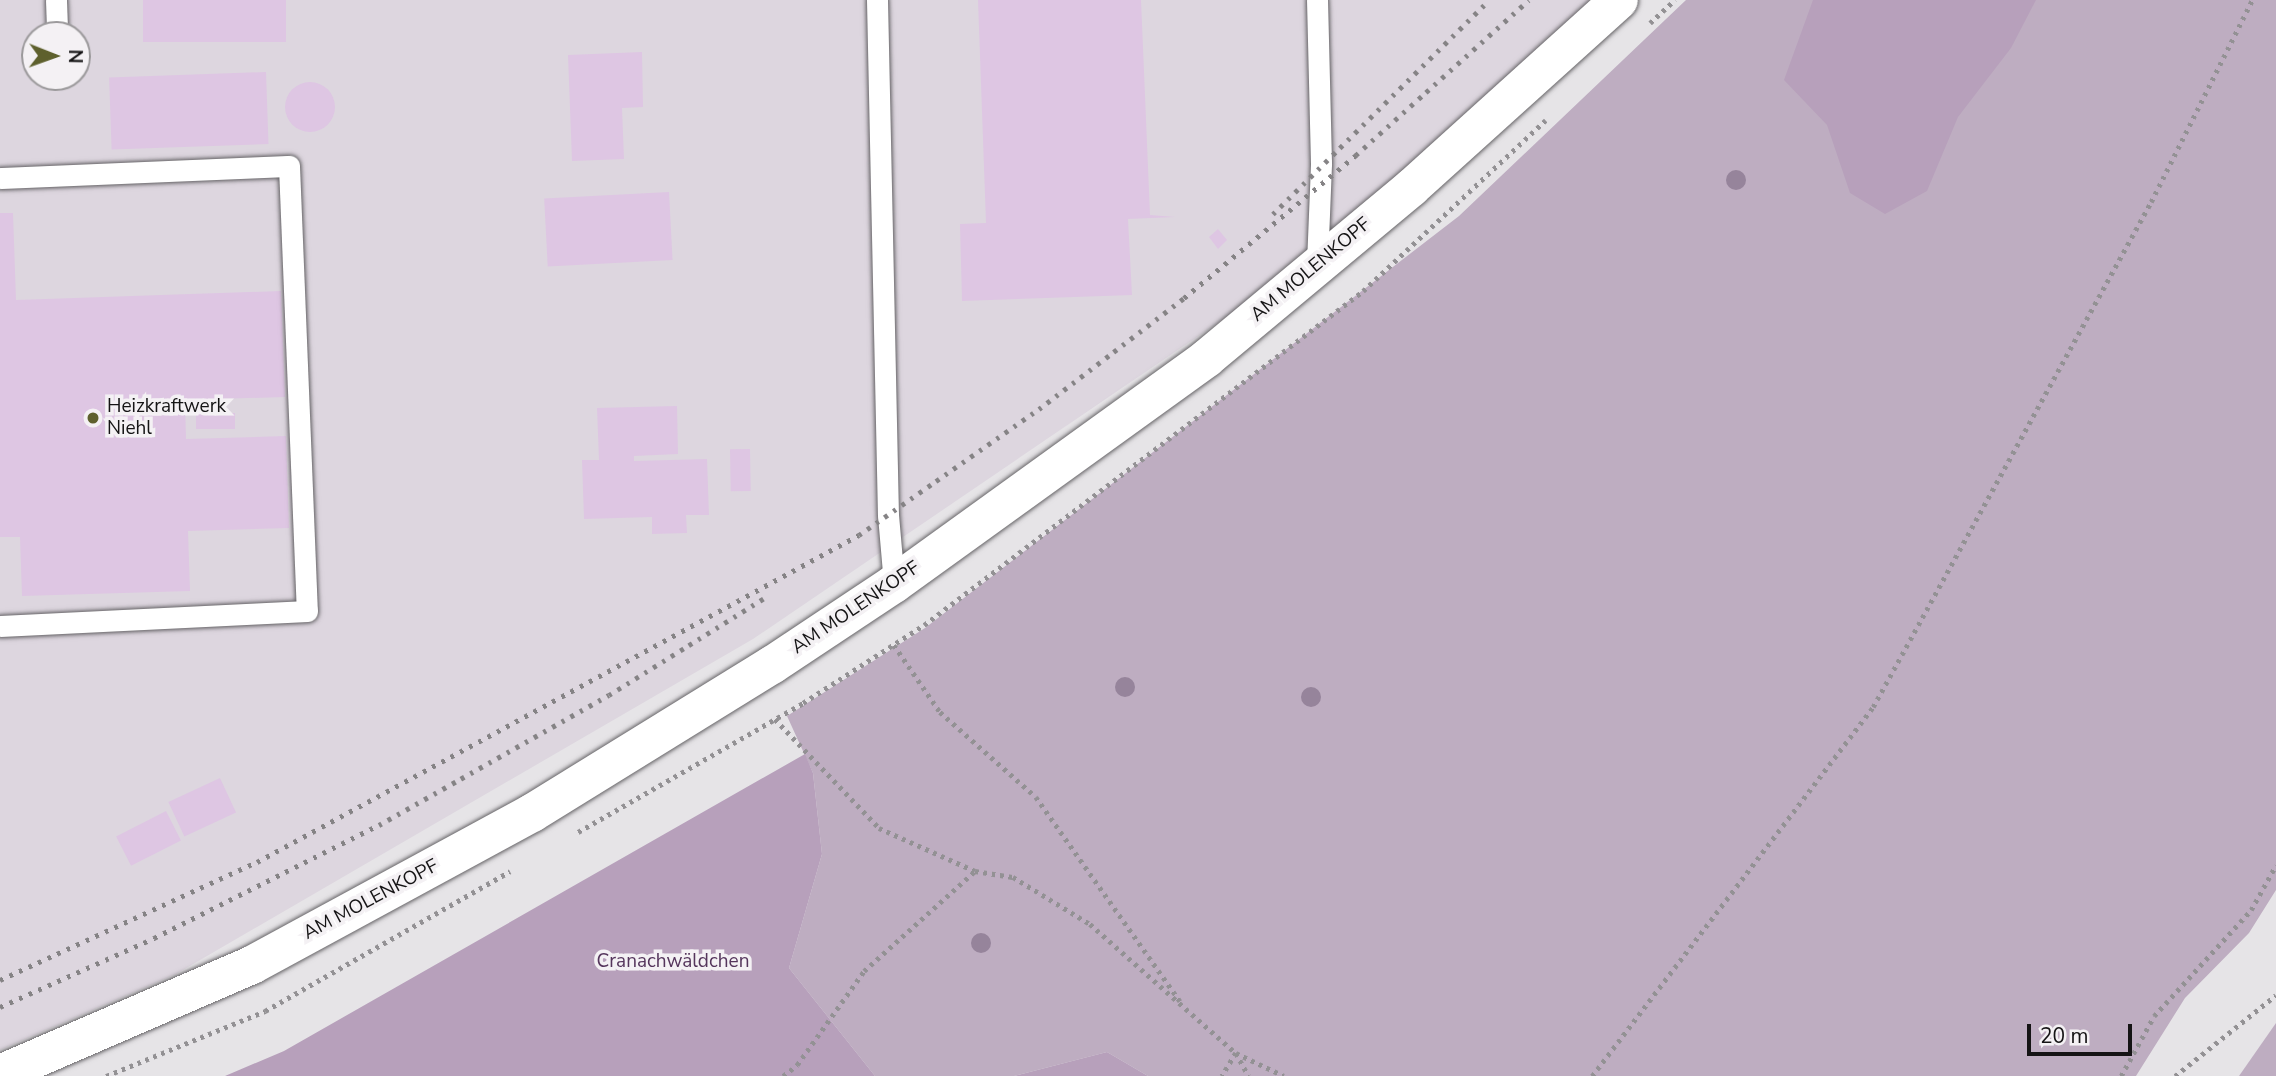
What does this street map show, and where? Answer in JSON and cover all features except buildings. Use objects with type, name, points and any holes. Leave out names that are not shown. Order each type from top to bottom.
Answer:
[{"type":"street","name":"AM MOLENKOPF","points":[[0,1074],[251,965],[532,813],[894,584],[1207,358],[1411,188],[1619,0]]},
{"type":"lane","points":[[56,0],[57,21]]},
{"type":"lane","points":[[877,0],[888,515],[894,584]]},
{"type":"lane","points":[[1317,0],[1321,163],[1317,264]]},
{"type":"lane","points":[[0,178],[289,166],[307,611],[0,626]]},
{"type":"path","points":[[1592,1076],[1873,707],[2151,202],[2252,0]]},
{"type":"path","points":[[894,645],[940,712],[1036,797],[1185,1007]]},
{"type":"path","points":[[775,719],[879,828],[975,871],[1013,877],[1090,923],[1236,1053],[1284,1076]]},
{"type":"path","points":[[2121,1076],[2154,1016],[2251,910],[2276,865]]},
{"type":"path","points":[[783,1076],[797,1065],[864,971],[975,871]]},
{"type":"path","points":[[2175,1076],[2276,995]]},
{"type":"path","points":[[1223,1076],[1236,1053]]},
{"type":"path","points":[[1236,1053],[1250,1076]]},
{"type":"shaded area","points":[[0,0],[1597,0],[1272,286],[753,639],[176,974],[0,1050]]},
{"type":"shaded area","points":[[1686,0],[2276,0],[2276,890],[2249,933],[2185,998],[2136,1076],[1148,1076],[1107,1052],[1014,1076],[875,1076],[789,968],[822,854],[813,773],[787,716],[925,628],[1459,216]]},
{"type":"shaded area","points":[[2276,1023],[2276,1076],[2239,1076]]},
{"type":"green space","points":[[1813,0],[2036,0],[2011,48],[1958,117],[1927,191],[1885,214],[1850,193],[1827,125],[1784,80]]},
{"type":"green space","name":"Cranachwäldchen","points":[[805,754],[813,773],[822,854],[789,968],[875,1076],[225,1076],[284,1051]]},
{"type":"green space","points":[[1107,1052],[1148,1076],[1014,1076]]},
{"type":"railway","points":[[1273,214],[1489,0]]},
{"type":"railway","points":[[0,980],[257,862],[859,535],[1039,409],[1184,298],[1356,155],[1529,0]]},
{"type":"railway","points":[[0,1007],[154,938],[379,825],[609,695],[764,598]]},
{"type":"place","name":"Heizkraftwerk Niehl","points":[[93,418]]}]
